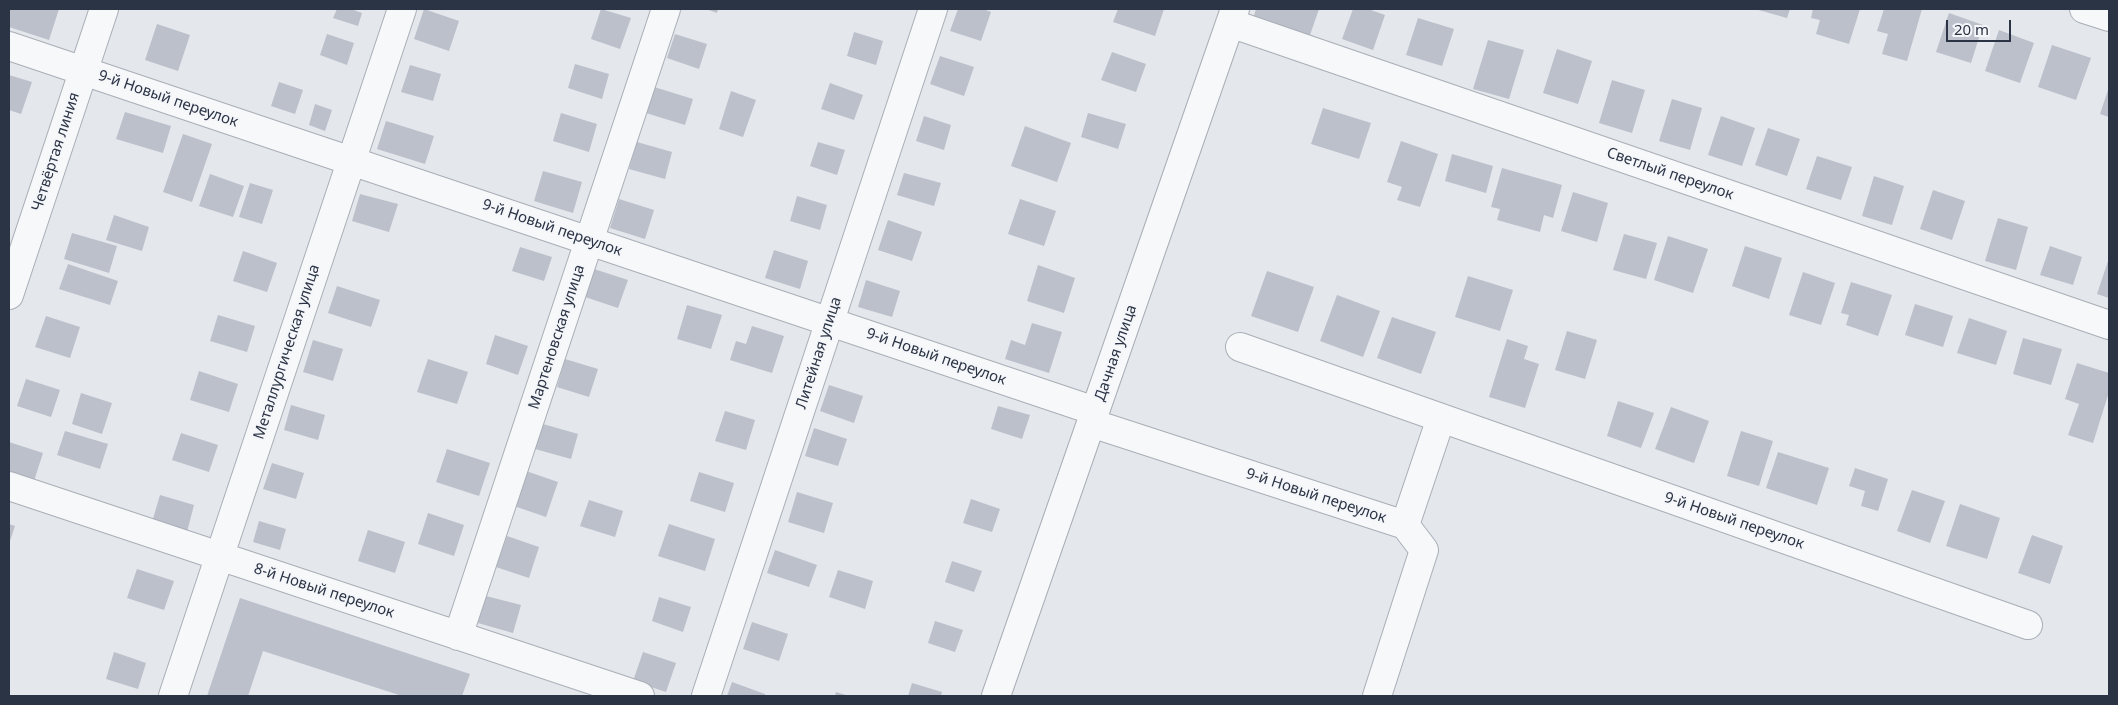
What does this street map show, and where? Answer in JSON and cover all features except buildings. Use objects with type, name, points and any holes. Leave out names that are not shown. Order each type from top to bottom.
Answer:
[{"type":"street","name":"Четвёртая линия","points":[[9,295],[104,9]]},
{"type":"street","name":"Металлургическая улица","points":[[173,696],[402,9]]},
{"type":"street","name":"Мартеновская улица","points":[[458,636],[666,9]]},
{"type":"street","name":"Литейная улица","points":[[706,696],[933,9]]},
{"type":"street","points":[[2084,9],[2109,17]]},
{"type":"street","name":"Светлый переулок","points":[[1233,16],[2109,325]]},
{"type":"street","name":"Дачная улица","points":[[996,696],[1233,16]]},
{"type":"street","name":"9-й Новый переулок","points":[[9,46],[830,322],[1093,417],[1405,525],[1441,418]]},
{"type":"street","name":"9-й Новый переулок","points":[[1240,347],[2028,625]]},
{"type":"street","name":"8-й Новый переулок","points":[[9,486],[640,696]]},
{"type":"street","points":[[1377,696],[1424,550],[1405,525]]}]
